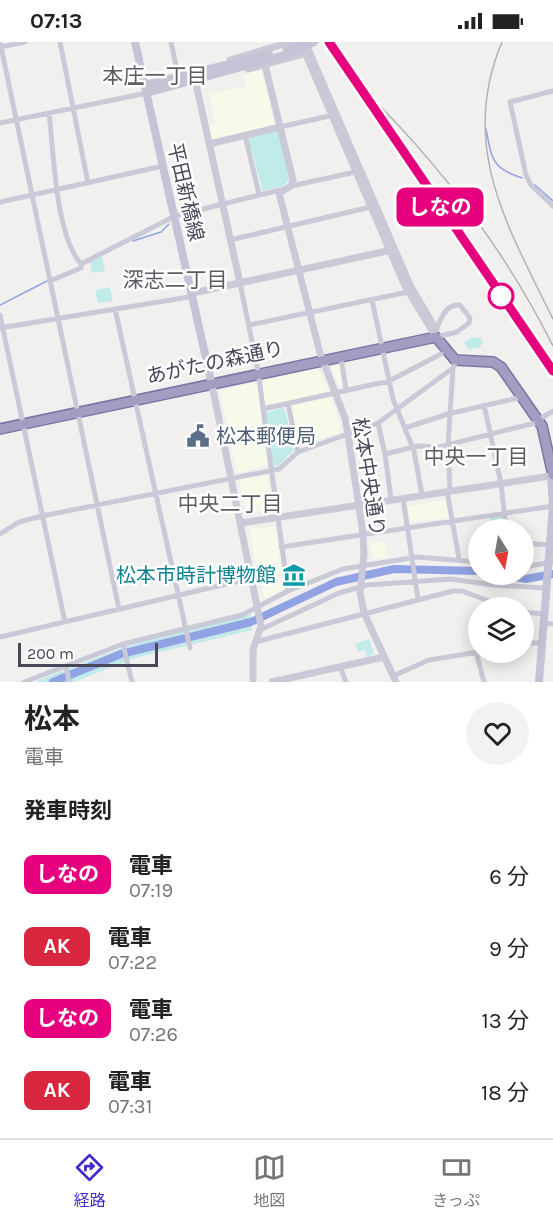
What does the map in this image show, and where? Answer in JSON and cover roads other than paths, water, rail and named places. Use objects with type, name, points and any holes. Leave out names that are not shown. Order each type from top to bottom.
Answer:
[{"type":"highway","name":"あがたの森通り","points":[[0,429],[23,422],[436,333]]},
{"type":"highway","points":[[436,333],[457,362],[498,364],[549,440],[552,475]]},
{"type":"highway","name":"あがたの森通り","points":[[322,359],[341,358],[382,346]]},
{"type":"highway","name":"あがたの森通り","points":[[0,424],[23,422]]},
{"type":"main road","name":"平田新橋線","points":[[135,42],[193,293],[211,383]]},
{"type":"main road","points":[[287,52],[301,42]]},
{"type":"main road","points":[[146,89],[287,52],[314,42]]},
{"type":"main road","points":[[539,682],[553,506],[552,475]]},
{"type":"street","points":[[25,42],[0,45],[119,609]]},
{"type":"street","points":[[60,42],[88,183]]},
{"type":"street","points":[[171,42],[179,80]]},
{"type":"street","points":[[260,42],[262,50]]},
{"type":"street","points":[[214,71],[262,50],[291,42]]},
{"type":"street","points":[[262,50],[301,42],[308,52],[408,292],[436,333]]},
{"type":"street","points":[[214,71],[265,65],[308,52]]},
{"type":"street","points":[[265,65],[293,180],[291,186]]},
{"type":"street","points":[[194,76],[258,373],[280,547],[288,591]]},
{"type":"street","points":[[0,86],[9,84]]},
{"type":"street","points":[[0,123],[72,109],[146,89]]},
{"type":"street","points":[[553,91],[510,102],[526,175],[531,185],[553,206]]},
{"type":"street","points":[[48,113],[58,190],[68,241],[81,265]]},
{"type":"street","points":[[208,144],[334,115]]},
{"type":"street","points":[[245,135],[259,194]]},
{"type":"street","points":[[0,202],[163,166]]},
{"type":"street","points":[[49,280],[175,216],[358,171]]},
{"type":"street","name":"松本中央通り","points":[[280,190],[322,359],[348,434],[363,534],[363,567],[360,586],[364,613],[395,679]]},
{"type":"street","points":[[230,240],[373,206]]},
{"type":"street","points":[[1,328],[189,297],[193,293],[392,250]]},
{"type":"street","points":[[392,250],[436,333]]},
{"type":"street","points":[[249,326],[408,292]]},
{"type":"street","points":[[372,300],[389,381],[396,408],[413,448],[422,495]]},
{"type":"street","points":[[455,304],[460,305],[470,318],[469,323],[457,332],[436,333],[444,311],[455,304]]},
{"type":"street","points":[[115,309],[190,647]]},
{"type":"street","points":[[0,315],[65,622]]},
{"type":"street","points":[[263,409],[389,381],[441,354]]},
{"type":"street","points":[[341,358],[346,390]]},
{"type":"street","points":[[0,534],[19,522],[42,516],[279,469],[298,452],[378,423],[457,362]]},
{"type":"street","points":[[457,362],[448,445],[448,491],[459,559]]},
{"type":"street","points":[[211,383],[261,627],[255,642],[253,682]]},
{"type":"street","points":[[405,428],[451,413],[522,397]]},
{"type":"street","points":[[288,404],[298,452]]},
{"type":"street","points":[[484,405],[501,483],[506,519]]},
{"type":"street","points":[[385,454],[413,448],[448,445],[538,421],[552,414]]},
{"type":"street","points":[[378,423],[391,500]]},
{"type":"street","points":[[241,523],[552,475]]},
{"type":"street","points":[[403,498],[418,598]]},
{"type":"street","points":[[280,547],[553,506]]},
{"type":"street","points":[[534,544],[549,545]]},
{"type":"street","points":[[24,682],[123,645],[242,615],[327,574],[412,560],[468,560]]},
{"type":"street","points":[[534,566],[549,564]]},
{"type":"street","points":[[0,637],[252,578]]},
{"type":"street","points":[[261,627],[360,586],[414,579],[451,579],[493,585],[547,585]]},
{"type":"street","points":[[255,642],[418,598],[462,591],[478,597]]},
{"type":"street","points":[[534,613],[543,614]]},
{"type":"street","points":[[542,623],[553,624]]},
{"type":"street","points":[[534,643],[541,643]]},
{"type":"street","points":[[123,645],[132,682]]},
{"type":"street","points":[[395,679],[429,660],[468,654]]},
{"type":"street","points":[[272,682],[341,669],[384,657]]},
{"type":"street","points":[[480,663],[484,682]]},
{"type":"street","points":[[66,668],[69,682]]},
{"type":"street","points":[[341,669],[346,682]]},
{"type":"waterway","points":[[486,129],[495,161],[504,170],[522,178]]},
{"type":"waterway","points":[[535,185],[553,201]]},
{"type":"waterway","points":[[133,241],[161,232],[169,224]]},
{"type":"waterway","points":[[0,305],[47,281]]},
{"type":"waterway","points":[[53,682],[121,654],[251,622],[336,582],[394,569],[468,571]]},
{"type":"waterway","points":[[534,578],[553,574]]},
{"type":"railway","points":[[329,42],[553,371]]},
{"type":"railway","points":[[502,42],[490,80],[485,116],[487,151],[494,185],[505,218],[553,319]]},
{"type":"railway","points":[[381,107],[454,190],[476,220],[517,281],[553,346]]},
{"type":"train","name":"しなの","points":[[329,42],[553,371]]},
{"type":"place","name":"松本郵便局","points":[[198,436]]},
{"type":"place","name":"松本市時計博物館","points":[[294,575]]},
{"type":"district","name":"本庄一丁目","points":[[155,76]]},
{"type":"district","name":"深志二丁目","points":[[175,280]]},
{"type":"district","name":"中央一丁目","points":[[476,457]]},
{"type":"district","name":"中央二丁目","points":[[230,504]]}]
